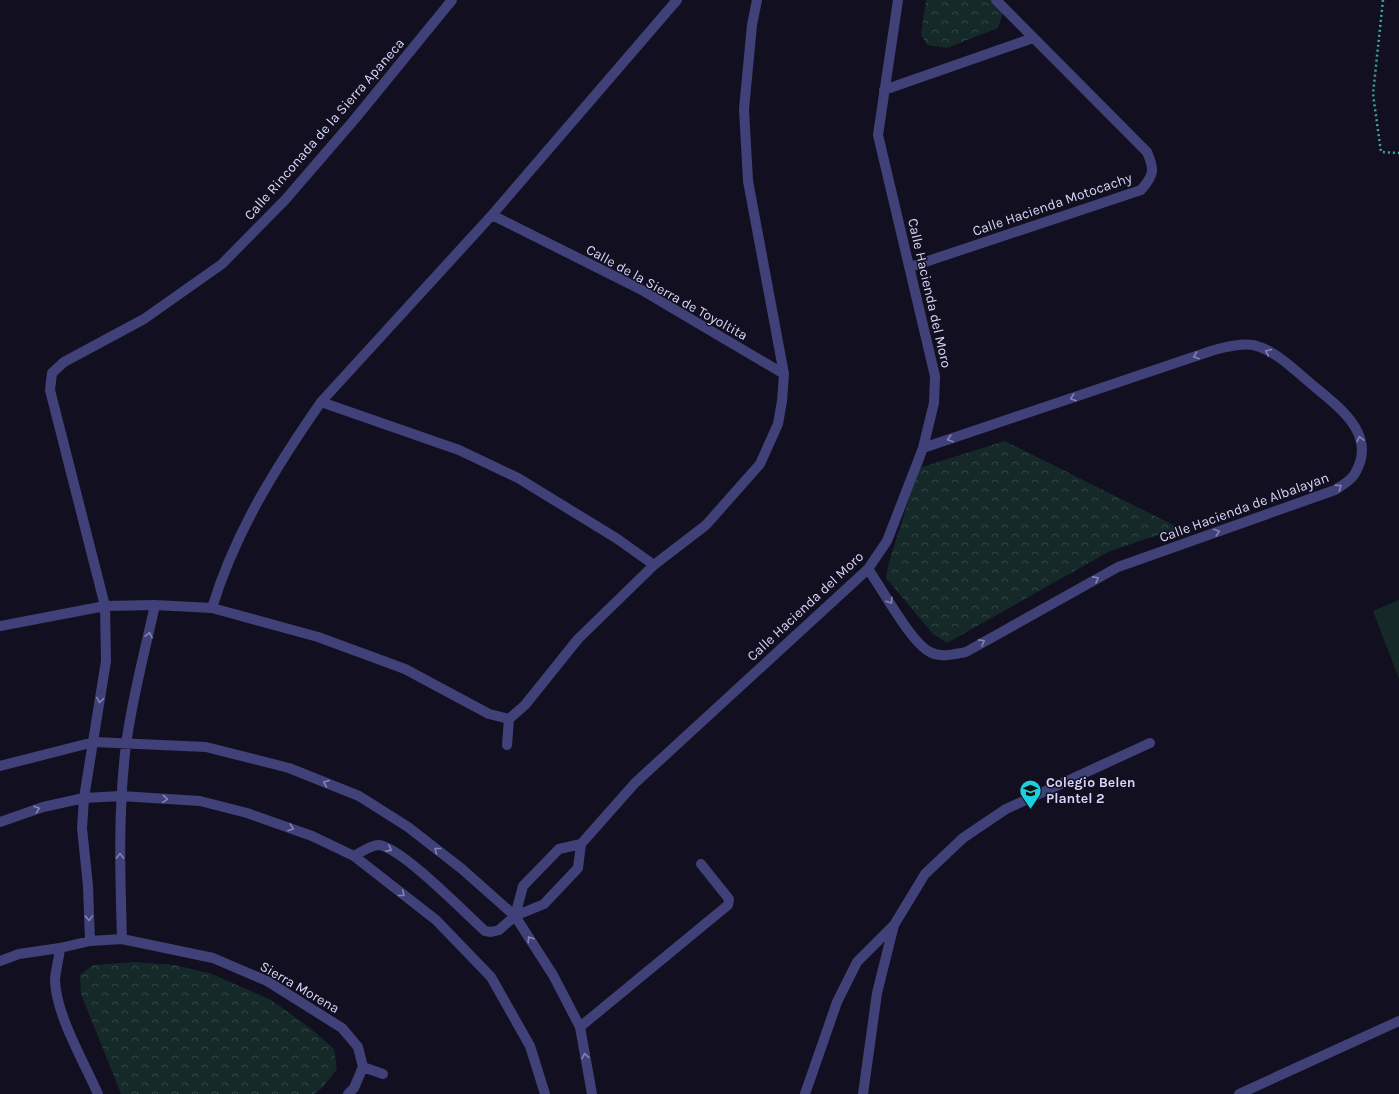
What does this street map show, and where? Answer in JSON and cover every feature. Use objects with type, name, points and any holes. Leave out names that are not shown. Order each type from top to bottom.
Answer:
[{"type":"street","name":"Calle Rinconada de la Sierra Apaneca","points":[[84,798],[106,661],[105,606],[50,390],[52,373],[64,362],[144,319],[222,264],[295,188],[354,120],[452,0]]},
{"type":"street","points":[[212,608],[222,574],[250,513],[321,402],[492,214],[678,0]]},
{"type":"street","points":[[507,745],[509,719],[525,705],[578,639],[654,565],[706,525],[760,464],[778,424],[782,401],[784,374],[748,181],[744,109],[752,25],[757,0]]},
{"type":"street","name":"Calle Hacienda del Moro","points":[[581,844],[635,783],[868,569],[887,541],[923,448],[934,403],[936,376],[878,135],[898,0]]},
{"type":"street","name":"Calle Hacienda Motocachy","points":[[910,266],[1141,190],[1150,179],[1153,166],[1147,152],[996,0]]},
{"type":"street","points":[[884,90],[1033,38]]},
{"type":"street","name":"Calle de la Sierra de Toyoltita","points":[[492,214],[640,290],[784,374]]},
{"type":"street","name":"Calle Hacienda de Albalayan","points":[[868,569],[914,638],[929,652],[946,656],[966,652],[1118,567],[1335,490],[1354,476],[1362,457],[1361,436],[1347,414],[1276,355],[1253,345],[1234,345],[1214,350],[923,448]]},
{"type":"street","points":[[321,402],[458,450],[518,478],[616,538],[654,565]]},
{"type":"street","points":[[122,939],[119,868],[121,796],[126,743],[155,605]]},
{"type":"street","points":[[0,626],[105,606],[155,605],[212,608],[318,637],[405,669],[489,714],[509,719]]},
{"type":"street","points":[[0,766],[94,742],[206,747],[289,768],[359,796],[408,827],[462,869],[515,916],[553,976],[580,1027],[592,1094]]},
{"type":"street","points":[[804,1094],[837,1002],[857,962],[894,925],[925,874],[963,838],[1006,809],[1150,743]]},
{"type":"street","points":[[0,822],[43,806],[84,798],[121,796],[200,801],[247,813],[312,836],[354,856],[436,920],[491,977],[530,1046],[545,1094]]},
{"type":"street","points":[[84,798],[82,828],[88,886],[90,941]]},
{"type":"street","points":[[354,856],[376,845],[385,846],[416,868],[485,931],[491,932],[499,930],[515,916],[544,904],[578,868],[581,844],[559,849],[523,886],[515,916]]},
{"type":"street","points":[[580,1027],[728,905],[729,899],[701,864]]},
{"type":"street","points":[[863,1094],[877,993],[894,925]]},
{"type":"street","name":"Sierra Morena","points":[[0,961],[19,954],[60,948],[90,941],[122,939],[214,958],[267,981],[342,1028],[358,1046],[363,1067]]},
{"type":"street","points":[[60,948],[55,978],[62,1014],[98,1094]]},
{"type":"street","points":[[1239,1094],[1399,1020]]},
{"type":"street","points":[[348,1094],[354,1088],[363,1067],[383,1074]]},
{"type":"path","points":[[1383,0],[1373,94],[1381,152],[1399,153]]},
{"type":"green space","points":[[926,0],[999,0],[1005,6],[998,28],[947,48],[927,45],[921,35]]},
{"type":"green space","points":[[1005,441],[1179,528],[1110,551],[947,643],[933,634],[886,578],[889,562],[919,468]]},
{"type":"green space","points":[[1399,600],[1399,679],[1373,611]]},
{"type":"green space","points":[[134,962],[175,965],[212,974],[271,1000],[310,1028],[334,1049],[337,1069],[322,1088],[314,1094],[121,1094],[81,994],[80,975],[93,965]]},
{"type":"place","name":"Colegio Belen Plantel 2","points":[[1031,810]]}]
